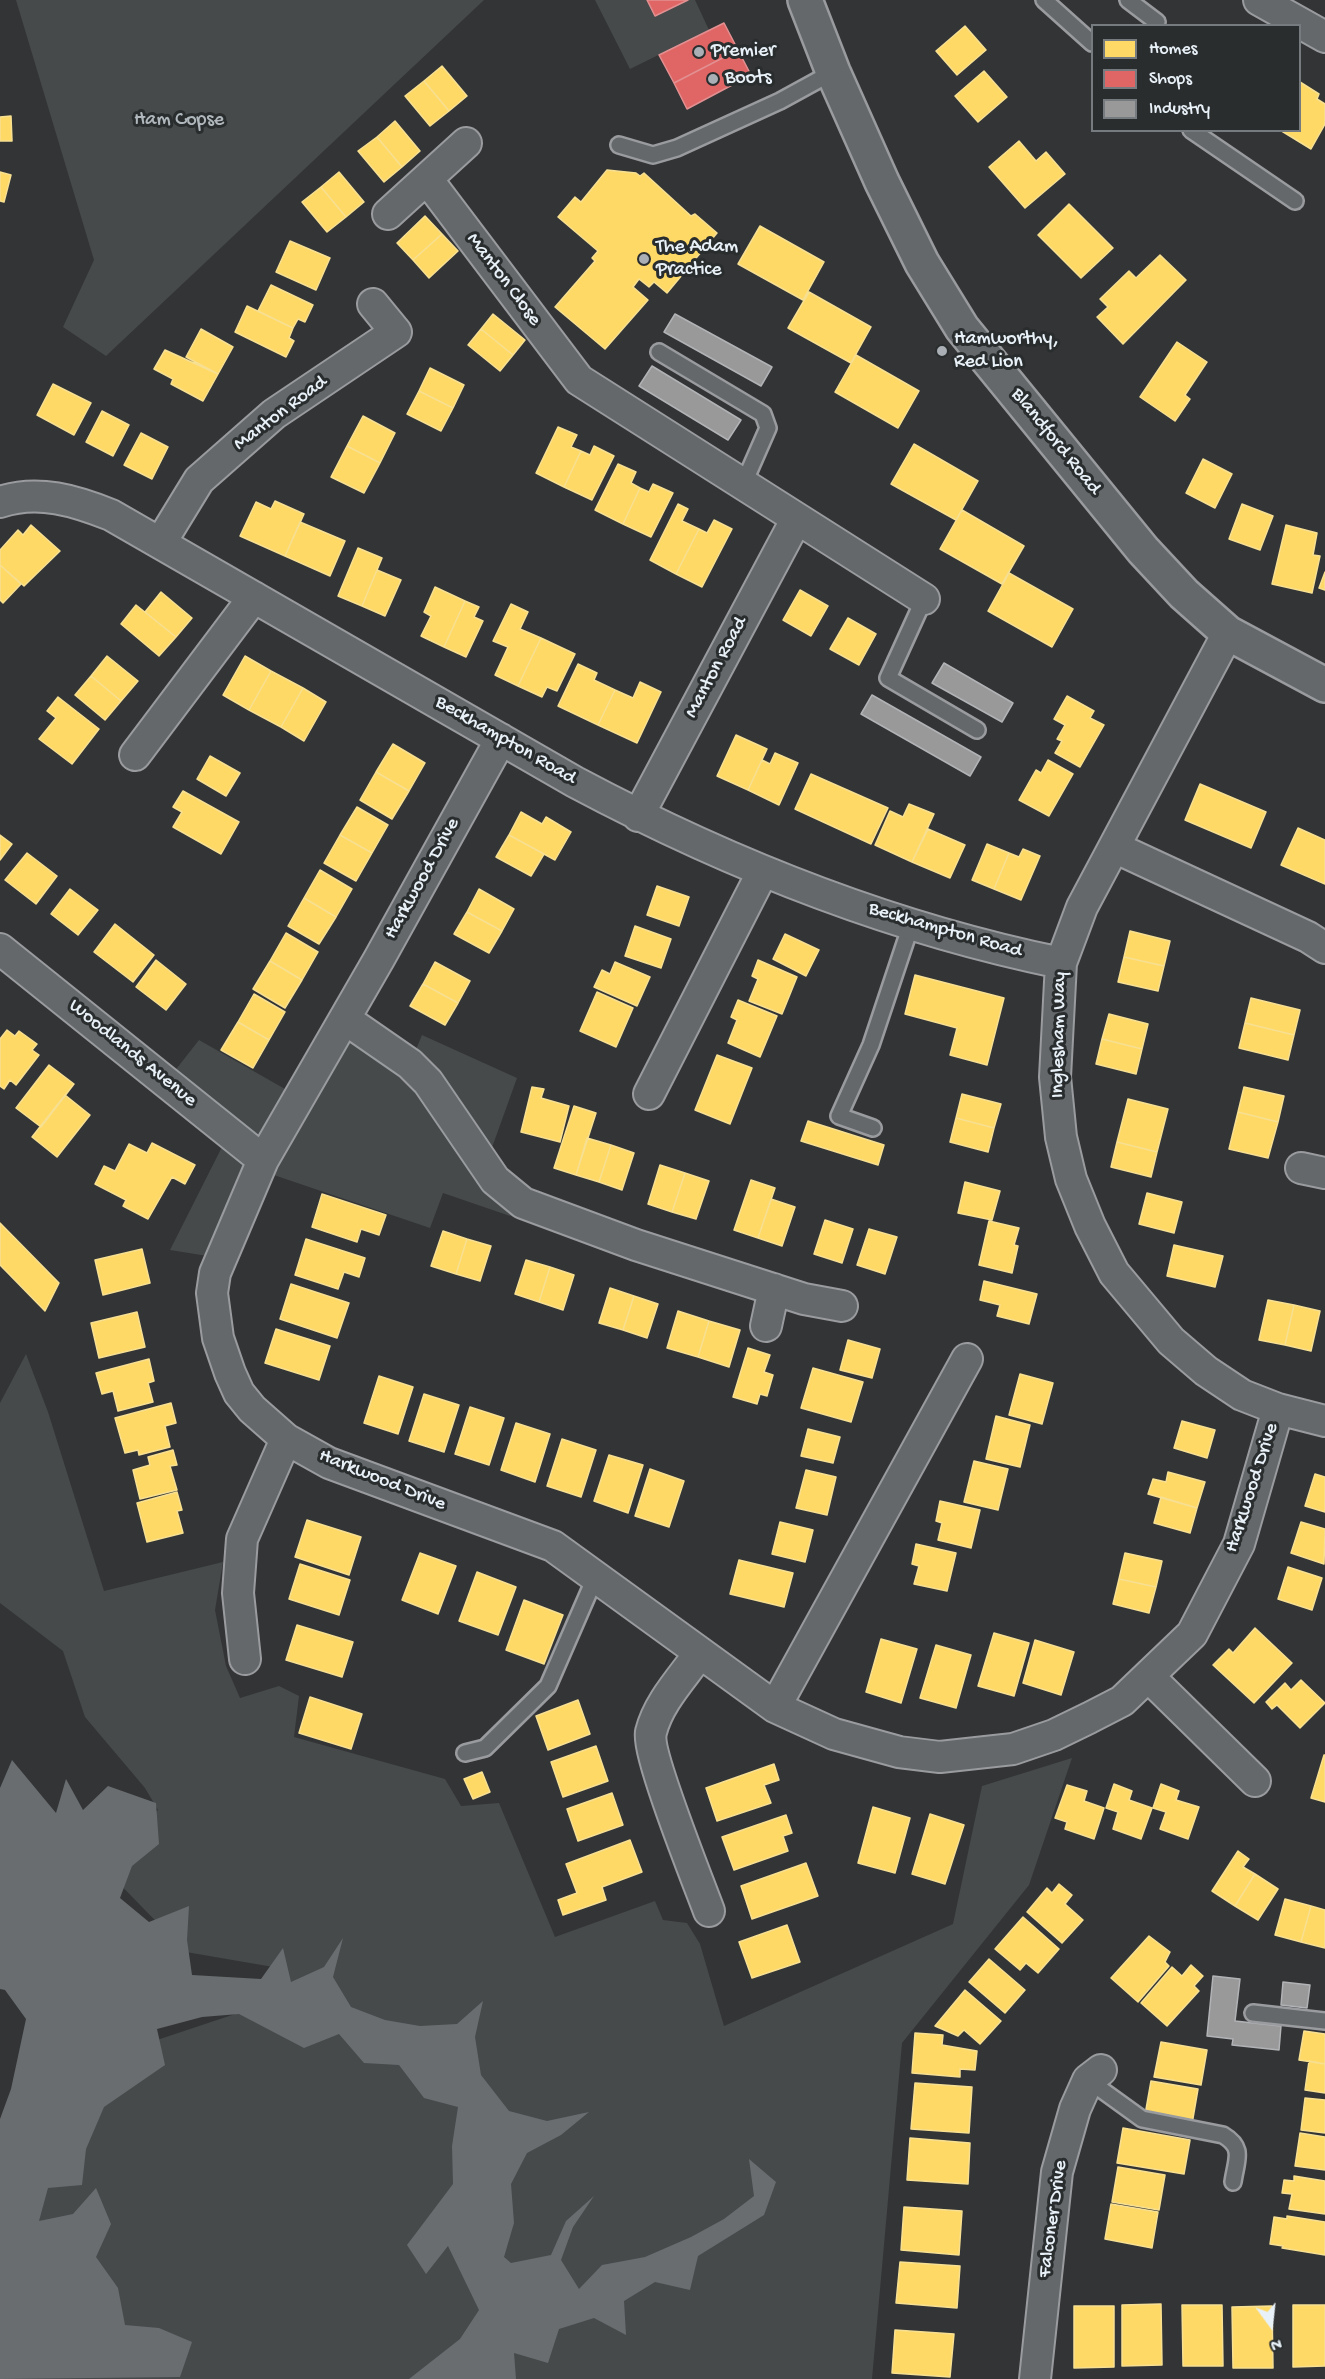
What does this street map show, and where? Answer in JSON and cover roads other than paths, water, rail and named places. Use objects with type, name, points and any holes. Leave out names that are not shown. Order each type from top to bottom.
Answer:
[{"type":"main road","name":"Blandford Road","points":[[805,0],[833,72],[922,263],[962,328],[1143,550],[1184,594],[1228,633],[1325,685]]},
{"type":"street","points":[[1259,0],[1301,24]]},
{"type":"street","points":[[1301,24],[1325,38]]},
{"type":"street","points":[[388,214],[466,143]]},
{"type":"street","name":"Manton Close","points":[[427,179],[579,380],[743,485]]},
{"type":"street","name":"Manton Road","points":[[161,542],[199,480],[274,414],[396,332],[373,304]]},
{"type":"street","points":[[743,485],[924,599]]},
{"type":"street","name":"Beckhampton Road","points":[[0,502],[33,496],[75,501],[111,515],[638,816],[762,873],[911,925],[984,947],[1061,963]]},
{"type":"street","name":"Manton Road","points":[[638,816],[796,520]]},
{"type":"street","points":[[135,755],[254,597]]},
{"type":"street","name":"Inglesham Way","points":[[1228,633],[1082,907],[1061,963],[1055,1077],[1061,1137],[1071,1179],[1090,1226],[1114,1273],[1172,1341],[1206,1371],[1242,1395],[1278,1409],[1325,1421]]},
{"type":"street","name":"Harkwood Drive","points":[[501,739],[345,1019],[263,1160],[215,1273],[212,1293],[223,1356],[239,1393],[269,1426],[286,1439],[329,1463],[553,1546],[775,1707],[834,1734],[899,1752],[940,1757],[1013,1749],[1054,1735],[1122,1701],[1192,1634],[1239,1544],[1278,1409]]},
{"type":"street","points":[[1114,847],[1325,948]]},
{"type":"street","points":[[649,1094],[762,873]]},
{"type":"street","name":"Woodlands Avenue","points":[[0,949],[263,1160]]},
{"type":"street","points":[[345,1019],[410,1064],[428,1082],[495,1180],[523,1203],[636,1245],[774,1289],[842,1306]]},
{"type":"street","points":[[766,1326],[774,1289]]},
{"type":"street","points":[[775,1707],[967,1359]]},
{"type":"street","points":[[245,1659],[238,1593],[242,1539],[286,1439]]},
{"type":"street","points":[[699,1654],[660,1708],[650,1734],[663,1784],[709,1911]]},
{"type":"street","points":[[1149,1677],[1255,1781]]},
{"type":"street","name":"Falconer Drive","points":[[1035,2379],[1057,2172],[1075,2109],[1095,2075]]},
{"type":"lane","points":[[1044,0],[1091,42]]},
{"type":"lane","points":[[1128,0],[1157,22]]},
{"type":"lane","points":[[619,145],[653,155],[677,148],[780,101],[833,72]]},
{"type":"lane","points":[[1194,132],[1295,201]]},
{"type":"lane","points":[[660,352],[763,414],[768,428],[743,485]]},
{"type":"lane","points":[[924,599],[888,678],[977,730]]},
{"type":"lane","points":[[873,1128],[839,1116],[871,1045],[911,925]]},
{"type":"lane","points":[[465,1753],[485,1748],[548,1686],[595,1578]]},
{"type":"lane","points":[[1253,2013],[1325,2021]]},
{"type":"lane","points":[[1095,2075],[1142,2119],[1223,2136],[1232,2141],[1238,2150],[1233,2182]]},
{"type":"place","name":"Premier","points":[[699,52]]},
{"type":"place","name":"Boots","points":[[713,79]]},
{"type":"place","name":"The Adam Practice","points":[[644,259]]},
{"type":"place","name":"Hamworthy, Red Lion","points":[[942,351]]},
{"type":"park label","name":"Ham Copse","points":[[179,121]]}]
